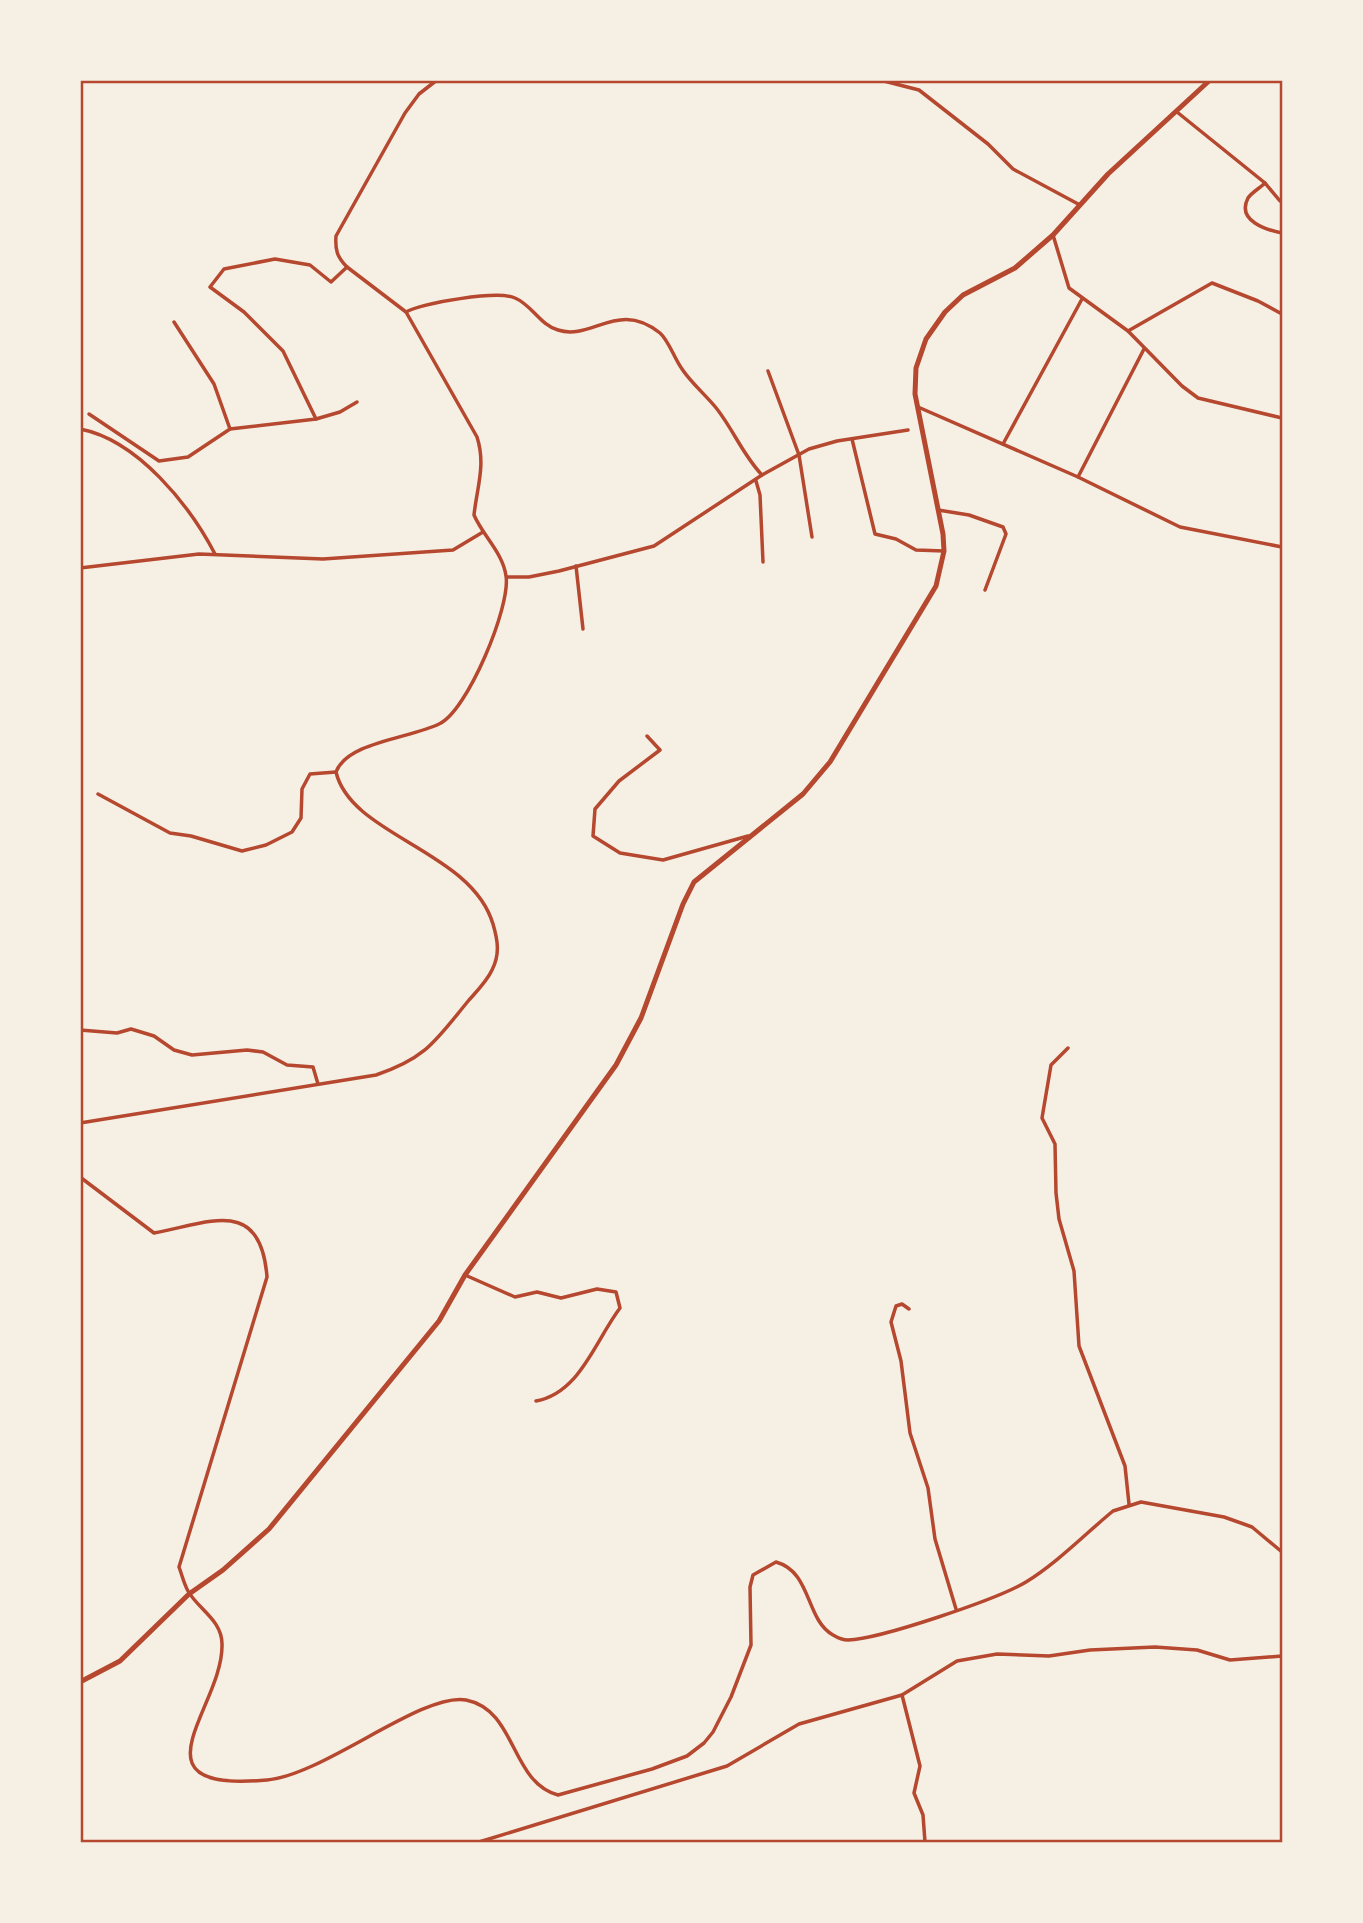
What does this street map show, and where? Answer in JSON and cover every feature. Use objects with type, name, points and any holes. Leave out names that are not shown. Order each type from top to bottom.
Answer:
[{"type":"main road","points":[[80,1682],[120,1661],[189,1594],[223,1570],[269,1529],[439,1321],[465,1275],[616,1065],[641,1018],[694,882],[803,794],[830,762],[936,586],[944,551],[918,407],[916,368],[926,339],[945,312],[963,295],[1015,268],[1052,235],[1082,206],[1108,174],[1210,80]]},
{"type":"street","points":[[80,1123],[223,1097],[376,1075],[400,1067],[425,1053],[491,973],[497,957],[498,941],[490,912],[476,891],[454,872],[346,797],[336,772],[340,762],[351,753],[442,723],[453,715],[466,697],[505,598],[507,577],[500,557],[474,515],[483,455],[477,437],[406,312],[338,258],[336,236],[405,113],[419,94],[438,80]]},
{"type":"street","points":[[880,80],[919,90],[988,144],[1013,169],[1082,206]]},
{"type":"street","points":[[1177,112],[1265,183],[1280,201]]},
{"type":"street","points":[[1265,183],[1248,197],[1246,207],[1249,219],[1259,228],[1283,233]]},
{"type":"street","points":[[1052,235],[1069,288],[1128,331],[1198,398],[1283,418]]},
{"type":"street","points":[[316,419],[283,351],[244,312],[210,287],[225,268],[275,259],[310,265],[331,282],[347,267]]},
{"type":"street","points":[[1128,331],[1212,283],[1283,314]]},
{"type":"street","points":[[406,312],[419,305],[494,294],[514,297],[557,330],[575,331],[612,319],[626,318],[654,328],[663,335],[690,381],[717,408],[745,457],[762,475]]},
{"type":"street","points":[[1003,444],[1082,298]]},
{"type":"street","points":[[174,322],[214,384],[230,429]]},
{"type":"street","points":[[1078,477],[1144,348]]},
{"type":"street","points":[[768,371],[799,455],[812,537]]},
{"type":"street","points":[[89,414],[159,461],[188,457],[230,429],[316,419],[340,412],[357,402]]},
{"type":"street","points":[[918,407],[1078,477],[1180,527],[1283,547]]},
{"type":"street","points":[[80,429],[93,432],[140,460],[170,488],[197,520],[215,554]]},
{"type":"street","points":[[507,577],[528,577],[654,546],[762,475],[799,455],[852,439],[908,430]]},
{"type":"street","points":[[852,439],[875,534],[896,539],[916,550],[944,551]]},
{"type":"street","points":[[756,480],[760,495],[763,562]]},
{"type":"street","points":[[938,510],[968,515],[1003,527],[1006,534],[985,590]]},
{"type":"street","points":[[80,568],[113,562],[215,554],[323,559],[453,550],[483,532]]},
{"type":"street","points":[[576,566],[583,629]]},
{"type":"street","points":[[647,736],[660,750],[619,781],[595,809],[593,836],[620,853],[663,860],[756,834]]},
{"type":"street","points":[[98,794],[170,833],[191,836],[242,851],[266,845],[292,832],[300,818],[305,780],[310,774],[336,772]]},
{"type":"street","points":[[80,1030],[117,1033],[131,1029],[154,1036],[174,1050],[192,1055],[233,1049],[263,1052],[287,1065],[313,1068],[318,1084]]},
{"type":"street","points":[[1068,1048],[1051,1065],[1042,1118],[1055,1144],[1059,1219],[1074,1271],[1079,1346],[1125,1466],[1129,1504]]},
{"type":"street","points":[[80,1177],[154,1233],[220,1219],[243,1225],[255,1233],[265,1250],[267,1277],[179,1567],[189,1594],[218,1628],[222,1643],[218,1673],[190,1742],[189,1758],[197,1771],[211,1778],[249,1782],[280,1779],[326,1760],[441,1701],[465,1700],[484,1706],[501,1723],[525,1769],[543,1791],[558,1795],[652,1769],[687,1756],[713,1732],[731,1697],[751,1646],[750,1587],[753,1574],[776,1562],[797,1574],[822,1623],[831,1634],[845,1640],[874,1635],[998,1597],[1028,1581],[1113,1511],[1129,1504],[1161,1504],[1224,1517],[1252,1527],[1283,1552]]},
{"type":"street","points":[[465,1275],[515,1297],[537,1292],[561,1298],[597,1289],[616,1292],[620,1308],[590,1351],[585,1368],[566,1388],[550,1399],[536,1401]]},
{"type":"street","points":[[909,1309],[902,1304],[896,1306],[891,1322],[901,1361],[910,1433],[928,1488],[935,1539],[956,1609]]},
{"type":"street","points":[[479,1843],[693,1779],[727,1766],[799,1724],[902,1695],[957,1661],[997,1654],[1049,1656],[1090,1650],[1155,1647],[1197,1650],[1230,1660],[1283,1656]]},
{"type":"street","points":[[902,1695],[920,1766],[914,1793],[923,1815],[925,1843]]}]
